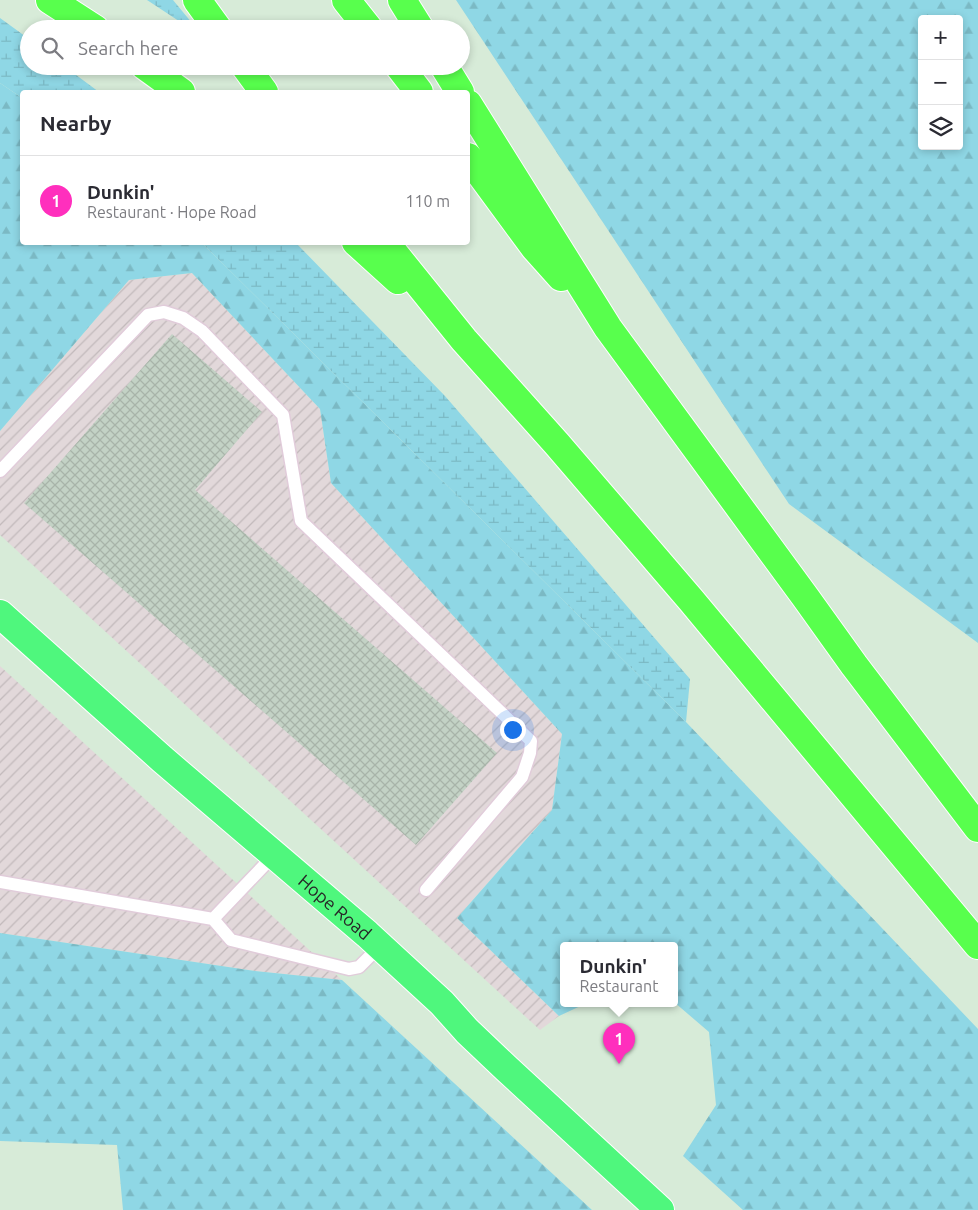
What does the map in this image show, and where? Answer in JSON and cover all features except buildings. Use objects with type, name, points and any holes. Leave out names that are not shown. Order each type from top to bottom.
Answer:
[{"type":"highway","points":[[50,0],[81,20]]},
{"type":"highway","points":[[197,0],[211,20]]},
{"type":"highway","points":[[346,0],[362,20]]},
{"type":"highway","points":[[402,0],[414,20]]},
{"type":"highway","points":[[157,75],[178,90]]},
{"type":"highway","points":[[252,75],[263,90]]},
{"type":"highway","points":[[406,75],[417,90]]},
{"type":"highway","points":[[450,75],[459,90]]},
{"type":"highway","points":[[470,107],[608,328],[854,665],[978,828]]},
{"type":"highway","points":[[470,160],[535,248],[608,328]]},
{"type":"highway","points":[[359,245],[464,340]]},
{"type":"highway","points":[[387,245],[464,340],[557,444],[691,600],[978,945]]},
{"type":"main road","name":"Hope Road","points":[[0,614],[162,759],[380,946],[442,1003],[467,1031],[660,1210]]},
{"type":"lane","points":[[0,471],[148,315],[164,312],[183,318],[202,331],[284,415],[301,521],[531,741],[530,753],[522,777],[426,890]]},
{"type":"lane","points":[[213,920],[274,855]]},
{"type":"lane","points":[[0,882],[213,920],[231,940],[349,969],[359,967],[380,946]]},
{"type":"shaded area","points":[[192,273],[320,409],[331,483],[562,734],[552,810],[457,918],[559,1016],[540,1030],[0,535],[0,431],[129,280]]},
{"type":"shaded area","points":[[0,666],[342,980],[255,971],[0,933]]},
{"type":"green space","points":[[147,0],[173,0],[190,20],[177,20]]},
{"type":"green space","points":[[456,0],[978,0],[978,643],[789,504]]},
{"type":"green space","points":[[0,18],[20,32],[20,75],[76,75],[96,90],[20,90],[20,97],[0,83]]},
{"type":"green space","points":[[0,83],[20,97],[20,245],[204,245],[686,722],[978,1029],[978,1210],[743,1210],[683,1156],[716,1105],[709,1032],[678,1005],[678,942],[560,942],[560,1007],[578,1007],[559,1016],[457,918],[552,810],[562,734],[331,483],[320,409],[192,273],[129,280],[0,431]]},
{"type":"green space","points":[[204,245],[298,245],[445,396],[690,679],[686,722]]},
{"type":"green space","points":[[0,933],[255,971],[342,980],[592,1210],[123,1210],[117,1145],[0,1141]]},
{"type":"place","name":"Dunkin'","points":[[619,1064]]}]
